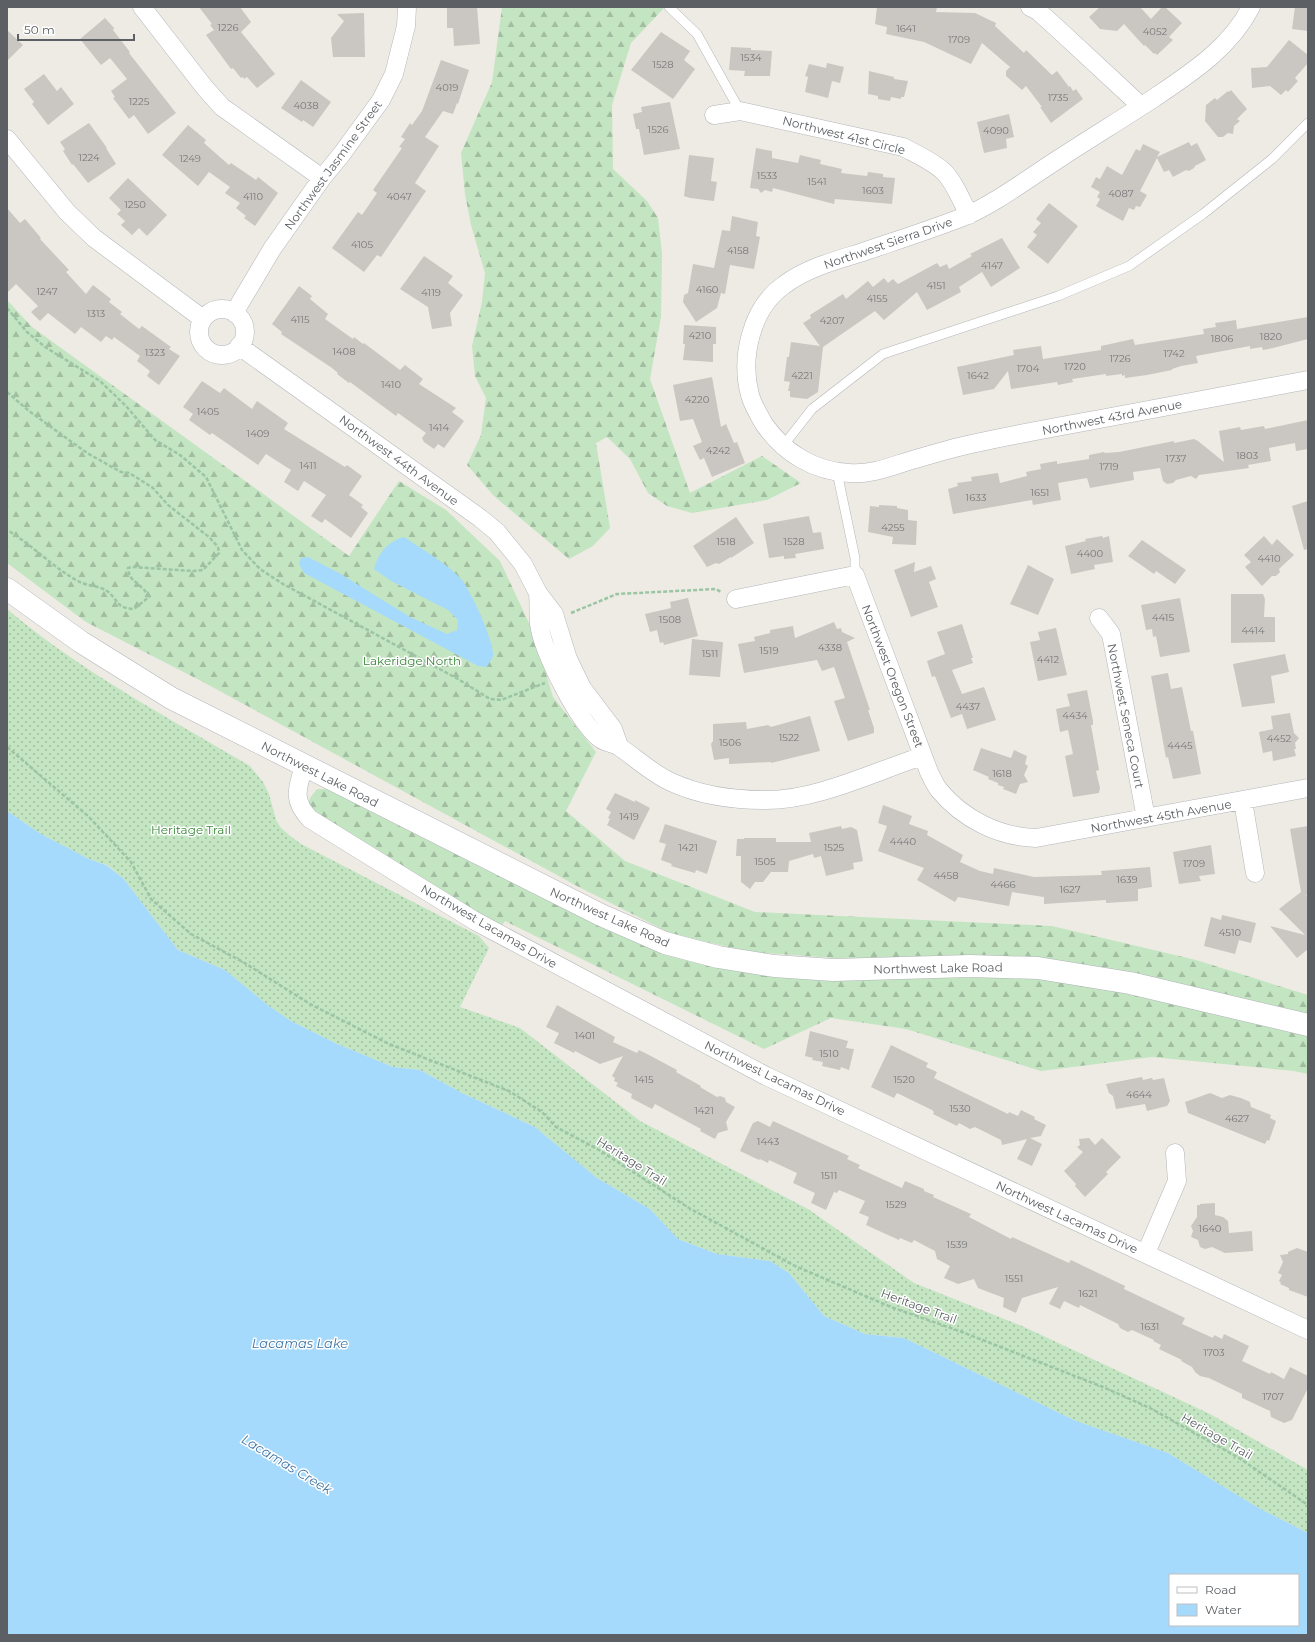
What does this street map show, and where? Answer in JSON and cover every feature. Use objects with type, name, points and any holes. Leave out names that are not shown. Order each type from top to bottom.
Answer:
[{"type":"main road","name":"Northwest Lake Road","points":[[7,589],[81,642],[171,698],[601,915],[665,943],[718,957],[774,966],[833,970],[970,966],[1038,968],[1130,983],[1308,1025]]},
{"type":"street","points":[[142,7],[205,88],[222,107],[322,178]]},
{"type":"street","name":"Northwest Jasmine Street","points":[[234,313],[272,249],[322,178],[341,155],[381,100],[394,74],[406,26],[407,7]]},
{"type":"street","name":"Northwest Sierra Drive","points":[[917,459],[878,471],[855,474],[837,472],[814,466],[795,456],[774,438],[756,412],[750,394],[747,371],[747,354],[753,327],[765,305],[782,286],[814,268],[969,215],[1141,106],[1214,54],[1229,39],[1247,16],[1251,7]]},
{"type":"street","points":[[1037,8],[1141,106]]},
{"type":"street","name":"Northwest 41st Circle","points":[[714,115],[740,111],[902,148],[925,159],[944,172],[969,215]]},
{"type":"street","points":[[7,139],[67,212],[94,238],[203,319]]},
{"type":"street","points":[[218,310],[226,310],[234,313],[240,319],[244,327],[243,339],[239,346],[232,352],[224,355],[215,354],[208,350],[202,344],[199,335],[203,319],[210,313],[218,310]]},
{"type":"street","name":"Northwest 44th Avenue","points":[[239,346],[480,518],[496,532],[523,564],[538,593],[554,614],[568,659],[582,688],[613,729],[619,746]]},
{"type":"street","name":"Northwest 43rd Avenue","points":[[917,459],[989,440],[1308,380]]},
{"type":"street","points":[[736,599],[855,575]]},
{"type":"street","name":"Northwest Oregon Street","points":[[855,575],[929,772],[939,789],[956,808],[981,825],[1013,836]]},
{"type":"street","name":"Northwest 44th Avenue","points":[[538,593],[539,624],[549,654],[565,691],[584,720],[600,738],[619,746],[641,764],[670,782],[701,792],[727,797],[766,800],[814,793],[923,756]]},
{"type":"street","name":"Northwest Seneca Court","points":[[1099,618],[1111,634],[1146,818]]},
{"type":"street","name":"Northwest Lacamas Drive","points":[[304,766],[299,782],[297,799],[301,810],[310,819],[474,921],[766,1076],[1308,1330]]},
{"type":"street","name":"Northwest 45th Avenue","points":[[1013,836],[1036,838],[1308,788]]},
{"type":"street","points":[[1243,801],[1255,873]]},
{"type":"street","points":[[1146,1253],[1177,1180],[1175,1153]]},
{"type":"lane","points":[[669,7],[697,34],[740,111]]},
{"type":"lane","points":[[782,446],[812,409],[883,354],[1058,296],[1129,266],[1203,214],[1272,159],[1308,123]]},
{"type":"lane","name":"Northwest Oregon Street","points":[[837,472],[855,558],[855,575]]},
{"type":"path","points":[[7,308],[33,337],[45,347],[100,382],[126,406],[155,440],[180,455],[206,477],[242,550],[260,569],[490,699],[501,700],[531,689],[559,676]]},
{"type":"path","points":[[7,392],[29,411],[87,453],[121,472],[129,473],[153,488],[168,505],[209,537],[218,547],[219,553],[203,570],[192,571],[128,568],[128,574],[132,580],[143,588],[149,597],[134,609],[126,608],[117,603],[106,591],[81,582],[7,530]]},
{"type":"path","points":[[570,613],[617,594],[716,589],[736,599]]},
{"type":"path","name":"Heritage Trail","points":[[7,747],[88,816],[131,862],[151,899],[191,934],[243,962],[310,1004],[390,1044],[509,1091],[542,1112],[556,1127],[599,1150],[689,1208],[795,1266],[891,1307],[962,1332],[1103,1387],[1150,1408],[1239,1458],[1308,1505]]},
{"type":"green space","points":[[502,7],[665,7],[631,43],[612,105],[613,169],[647,201],[658,218],[662,253],[661,317],[650,379],[690,493],[762,456],[801,483],[767,500],[692,513],[667,506],[648,493],[630,459],[607,437],[596,443],[610,528],[593,546],[569,559],[494,496],[467,465],[481,435],[486,398],[475,376],[472,346],[482,302],[485,273],[471,225],[465,194],[461,153],[492,82]]},
{"type":"green space","name":"Lakeridge North","points":[[7,300],[32,327],[349,556],[399,481],[446,510],[500,561],[535,636],[553,697],[596,752],[566,811],[625,861],[755,912],[1052,926],[1196,960],[1308,995],[1308,1017],[1051,962],[834,958],[752,952],[674,935],[577,886],[205,683],[86,622],[7,563]]},
{"type":"green space","name":"Heritage Trail","points":[[7,609],[35,632],[94,673],[250,766],[263,782],[269,794],[276,820],[281,828],[301,844],[479,936],[489,948],[460,1007],[520,1028],[640,1121],[808,1209],[914,1283],[1022,1326],[1210,1414],[1308,1470],[1308,1533],[1257,1507],[1168,1453],[1076,1421],[904,1338],[865,1334],[824,1316],[789,1273],[770,1261],[717,1254],[678,1239],[650,1209],[597,1178],[535,1127],[462,1093],[420,1070],[393,1067],[335,1043],[291,1021],[269,1006],[225,970],[178,950],[123,878],[107,865],[89,859],[41,834],[7,811]]},
{"type":"green space","points":[[317,789],[331,789],[708,965],[1011,970],[1308,1031],[1308,1074],[1294,1071],[1152,1057],[1041,1071],[906,1029],[831,1018],[764,1049],[505,921],[498,932],[307,809],[310,798]]},
{"type":"water","points":[[404,537],[434,556],[448,567],[461,579],[465,585],[481,616],[493,649],[493,656],[487,667],[478,666],[304,573],[299,564],[301,558],[308,557],[339,573],[410,617],[447,634],[457,630],[458,620],[448,610],[391,581],[374,569],[384,548],[393,541]]},
{"type":"water","name":"Lacamas Lake","points":[[7,811],[41,834],[89,859],[106,865],[123,878],[178,950],[225,970],[269,1006],[291,1021],[335,1043],[393,1067],[420,1070],[462,1093],[535,1127],[597,1178],[650,1209],[678,1239],[717,1254],[770,1261],[789,1273],[824,1316],[865,1334],[904,1338],[1076,1421],[1168,1453],[1257,1507],[1308,1533],[1308,1635],[7,1635]]},
{"type":"building","points":[[199,7],[240,7],[251,22],[241,32],[275,74],[257,88],[247,77],[244,79],[243,77],[241,78],[233,68],[231,69],[206,35],[214,30],[210,25],[212,24]]},
{"type":"building","points":[[447,7],[477,7],[480,44],[454,46],[453,28],[447,28]]},
{"type":"building","points":[[877,7],[937,7],[936,12],[975,13],[996,23],[995,26],[1024,53],[1026,50],[1052,75],[1057,71],[1069,87],[1070,86],[1073,91],[1076,89],[1083,99],[1051,123],[1040,107],[1042,107],[1026,86],[1022,90],[1006,76],[1006,71],[1010,67],[982,43],[971,64],[924,42],[886,34],[887,27],[875,24]]},
{"type":"building","points":[[1100,7],[1140,7],[1151,19],[1162,7],[1165,7],[1182,23],[1169,37],[1173,40],[1157,55],[1145,45],[1144,46],[1124,24],[1117,31],[1100,29],[1089,17]]},
{"type":"building","points":[[1295,7],[1308,7],[1308,31],[1292,29]]},
{"type":"building","points":[[364,13],[365,57],[333,57],[331,38],[344,21],[337,14]]},
{"type":"building","points":[[105,18],[114,28],[113,30],[130,52],[129,53],[176,113],[148,134],[134,115],[129,119],[113,98],[115,97],[111,91],[127,79],[110,58],[101,65],[80,39]]},
{"type":"building","points":[[7,30],[23,45],[7,61]]},
{"type":"building","points":[[661,32],[690,51],[684,60],[695,69],[673,99],[631,70]]},
{"type":"building","points":[[1289,40],[1308,55],[1308,63],[1295,78],[1298,81],[1288,92],[1286,90],[1281,95],[1270,86],[1252,88],[1251,68],[1267,67]]},
{"type":"building","points":[[731,47],[772,51],[770,76],[744,76],[745,71],[729,70]]},
{"type":"building","points":[[441,60],[469,70],[458,104],[457,103],[453,114],[443,111],[425,137],[439,146],[415,183],[426,191],[381,257],[377,255],[364,272],[332,248],[358,212],[362,215],[377,193],[373,190],[402,148],[399,147],[405,139],[401,137],[410,123],[412,125],[422,111]]},
{"type":"building","points":[[827,63],[844,67],[840,83],[832,81],[828,98],[805,92],[808,77],[805,76],[809,64],[826,68]]},
{"type":"building","points":[[869,71],[894,77],[894,79],[908,81],[904,97],[901,97],[901,99],[891,97],[890,101],[878,99],[878,96],[868,94]]},
{"type":"building","points":[[44,74],[57,91],[61,87],[74,104],[48,125],[32,104],[34,102],[24,89]]},
{"type":"building","points":[[301,80],[331,102],[313,127],[303,120],[302,122],[281,108]]},
{"type":"building","points":[[1231,90],[1247,109],[1237,119],[1240,121],[1234,126],[1233,134],[1228,133],[1223,137],[1218,137],[1205,121],[1206,105],[1215,98],[1217,100]]},
{"type":"building","points":[[670,102],[680,149],[644,155],[639,129],[636,129],[633,114],[642,112],[641,107]]},
{"type":"building","points":[[1009,114],[1014,137],[1006,139],[1007,148],[984,153],[977,122]]},
{"type":"building","points":[[89,123],[107,148],[116,164],[88,183],[73,164],[72,165],[63,151],[65,149],[60,142]]},
{"type":"building","points":[[188,125],[206,140],[204,143],[229,165],[231,163],[256,180],[258,177],[278,193],[255,226],[244,218],[246,216],[236,208],[240,203],[225,193],[230,187],[209,172],[198,186],[162,155]]},
{"type":"building","points":[[1189,142],[1191,146],[1197,143],[1206,160],[1189,171],[1186,170],[1173,177],[1169,170],[1164,172],[1157,158],[1140,191],[1147,195],[1140,207],[1136,206],[1134,210],[1129,208],[1123,221],[1096,206],[1100,199],[1097,197],[1100,192],[1091,187],[1096,177],[1100,179],[1107,166],[1122,175],[1136,149],[1140,151],[1143,144],[1160,152],[1157,157]]},
{"type":"building","points":[[756,148],[772,151],[772,158],[798,163],[800,155],[821,160],[820,164],[842,169],[841,173],[867,176],[868,172],[883,174],[883,177],[895,178],[892,204],[835,199],[834,204],[773,188],[772,192],[765,190],[761,193],[758,189],[750,188]]},
{"type":"building","points":[[689,155],[714,158],[711,181],[717,182],[714,201],[684,196]]},
{"type":"building","points":[[128,178],[167,215],[147,236],[139,228],[132,235],[121,225],[125,221],[117,214],[121,210],[109,198]]},
{"type":"building","points":[[1049,203],[1078,226],[1048,264],[1027,247],[1037,235],[1033,232],[1041,223],[1036,219]]},
{"type":"building","points":[[7,208],[20,223],[25,219],[41,238],[40,239],[69,270],[66,272],[86,294],[93,285],[111,299],[109,302],[122,312],[120,314],[139,329],[142,326],[171,347],[169,349],[180,356],[159,385],[147,376],[150,371],[137,361],[140,356],[114,337],[112,340],[106,336],[101,342],[81,327],[75,334],[48,313],[40,321],[31,312],[38,306],[16,284],[7,293]]},
{"type":"building","points":[[732,216],[758,222],[756,236],[760,237],[754,269],[730,265],[725,294],[721,293],[717,308],[696,322],[683,302],[684,295],[688,293],[693,264],[714,268],[722,230],[730,231]]},
{"type":"building","points":[[1002,238],[1020,268],[991,287],[982,272],[959,287],[961,292],[927,310],[917,292],[884,320],[875,311],[823,347],[818,392],[807,399],[790,397],[790,391],[788,391],[790,382],[784,381],[787,357],[789,357],[791,342],[820,346],[803,323],[811,318],[810,315],[843,294],[846,299],[868,281],[873,287],[884,278],[888,283],[893,279],[898,284],[937,263],[940,267],[947,264],[949,269],[972,256],[970,254]]},
{"type":"building","points":[[424,256],[453,276],[448,283],[463,295],[450,313],[452,326],[432,329],[428,307],[400,289]]},
{"type":"building","points":[[299,286],[312,296],[310,299],[328,314],[325,319],[353,339],[354,337],[363,344],[364,343],[400,370],[405,365],[423,379],[419,384],[456,408],[452,412],[464,421],[444,448],[438,444],[434,449],[424,442],[422,438],[426,433],[398,413],[396,416],[350,382],[349,383],[332,368],[281,334],[282,332],[272,324]]},
{"type":"building","points":[[1308,317],[1308,339],[1263,350],[1262,347],[1250,349],[1250,346],[1196,356],[1198,363],[1147,375],[1125,378],[1125,375],[1122,376],[1122,374],[1106,376],[1106,374],[1072,379],[1073,382],[1058,385],[1057,382],[1011,389],[1008,371],[994,389],[963,395],[957,367],[1014,355],[1013,350],[1041,346],[1043,359],[1101,350],[1101,346],[1133,339],[1135,345],[1204,334],[1203,329],[1216,327],[1215,323],[1236,320],[1237,329]]},
{"type":"building","points":[[684,325],[716,327],[716,344],[713,344],[713,362],[683,360],[685,344],[683,344]]},
{"type":"building","points":[[712,377],[721,427],[726,424],[734,443],[737,442],[745,463],[712,477],[704,458],[700,460],[693,446],[702,442],[693,419],[680,421],[673,385]]},
{"type":"building","points":[[202,381],[220,393],[224,388],[252,409],[257,401],[288,423],[284,429],[345,467],[347,465],[362,476],[349,495],[363,505],[361,507],[368,513],[351,538],[325,519],[322,523],[311,516],[326,495],[304,481],[298,491],[284,482],[291,470],[266,454],[258,465],[212,433],[210,435],[189,420],[193,414],[183,407]]},
{"type":"building","points":[[1308,420],[1308,449],[1296,451],[1295,443],[1269,448],[1271,461],[1248,465],[1249,468],[1199,475],[1196,479],[1191,476],[1167,484],[1163,481],[1160,468],[1133,472],[1134,480],[1090,488],[1087,478],[1058,483],[1061,500],[1033,505],[1032,500],[953,514],[948,489],[958,486],[957,483],[972,481],[971,477],[998,473],[1000,483],[1027,476],[1026,472],[1041,469],[1040,464],[1057,461],[1057,464],[1089,459],[1089,455],[1104,452],[1119,452],[1174,441],[1174,443],[1194,439],[1224,462],[1219,431],[1240,427],[1241,430],[1264,426],[1265,429]]},
{"type":"building","points":[[1308,501],[1308,549],[1304,550],[1292,506]]},
{"type":"building","points":[[879,505],[897,506],[897,508],[908,510],[908,520],[917,521],[916,545],[892,544],[893,537],[868,532],[870,506],[879,507]]},
{"type":"building","points":[[809,516],[813,533],[821,532],[824,549],[795,554],[796,558],[784,559],[784,556],[769,558],[763,524]]},
{"type":"building","points":[[736,517],[754,543],[731,558],[719,564],[716,563],[707,567],[693,546]]},
{"type":"building","points":[[1102,536],[1103,538],[1109,536],[1113,562],[1094,565],[1095,569],[1071,574],[1065,546],[1086,541],[1085,539]]},
{"type":"building","points":[[1264,536],[1272,545],[1277,539],[1294,555],[1279,569],[1280,572],[1276,576],[1272,576],[1262,586],[1245,567],[1251,562],[1244,555]]},
{"type":"building","points":[[1142,540],[1186,570],[1175,584],[1156,571],[1154,574],[1128,556]]},
{"type":"building","points":[[915,562],[914,572],[931,566],[936,579],[929,582],[938,607],[911,617],[894,570]]},
{"type":"building","points":[[1028,565],[1054,579],[1038,615],[1010,604]]},
{"type":"building","points":[[1231,594],[1263,594],[1265,599],[1264,617],[1275,617],[1275,642],[1231,643]]},
{"type":"building","points":[[688,598],[698,636],[664,645],[663,642],[660,643],[657,630],[650,632],[645,614],[671,608],[670,602]]},
{"type":"building","points":[[1180,598],[1190,652],[1160,657],[1156,636],[1153,637],[1152,629],[1146,630],[1141,605]]},
{"type":"building","points":[[834,622],[837,629],[841,628],[842,632],[855,638],[847,642],[870,710],[868,710],[874,728],[874,733],[848,741],[834,701],[845,698],[834,667],[822,671],[817,660],[744,673],[738,644],[755,641],[754,637],[770,633],[770,630],[793,626],[795,638]]},
{"type":"building","points":[[962,624],[973,658],[971,658],[973,663],[952,670],[962,694],[984,687],[996,720],[967,729],[962,714],[951,718],[935,676],[932,677],[927,661],[945,654],[937,632]]},
{"type":"building","points":[[1056,628],[1067,675],[1038,681],[1030,642],[1040,640],[1038,632]]},
{"type":"building","points":[[692,639],[723,643],[720,677],[689,675]]},
{"type":"building","points":[[1285,654],[1289,672],[1271,676],[1275,703],[1242,707],[1233,664]]},
{"type":"building","points":[[1168,673],[1171,689],[1182,687],[1191,731],[1193,731],[1201,774],[1173,779],[1168,757],[1166,758],[1151,676]]},
{"type":"building","points":[[1087,690],[1093,721],[1093,725],[1091,725],[1099,770],[1096,771],[1100,788],[1099,793],[1073,797],[1065,756],[1073,754],[1068,730],[1060,732],[1056,709],[1070,706],[1067,694]]},
{"type":"building","points":[[1290,713],[1294,733],[1299,738],[1295,743],[1296,749],[1294,749],[1296,756],[1273,761],[1272,751],[1263,753],[1259,732],[1273,729],[1271,716]]},
{"type":"building","points":[[810,716],[820,751],[771,763],[729,764],[729,758],[714,760],[711,744],[713,741],[713,724],[746,722],[747,729],[768,725],[771,727]]},
{"type":"building","points":[[981,748],[1011,758],[1014,750],[1027,756],[1025,764],[1028,766],[1024,775],[1028,782],[1020,784],[1016,794],[1003,789],[1004,787],[998,785],[998,783],[988,779],[989,777],[973,770]]},
{"type":"building","points":[[615,793],[635,802],[635,800],[650,808],[634,840],[607,825],[611,812],[606,809]]},
{"type":"building","points":[[883,805],[912,816],[909,824],[928,831],[927,835],[963,855],[960,862],[980,871],[993,874],[994,868],[1034,877],[1102,875],[1101,871],[1150,867],[1152,887],[1138,889],[1138,901],[1106,903],[1106,900],[1044,904],[1044,897],[1012,892],[1009,906],[958,897],[955,902],[917,880],[924,868],[878,851],[887,826],[878,823]]},
{"type":"building","points":[[665,824],[717,841],[707,874],[696,870],[695,873],[671,866],[672,864],[661,860],[666,844],[659,842]]},
{"type":"building","points":[[841,826],[842,829],[851,827],[857,830],[863,861],[853,863],[854,869],[826,876],[821,856],[814,858],[813,854],[789,861],[788,872],[771,872],[763,882],[755,882],[750,889],[741,882],[741,856],[736,856],[737,839],[776,838],[776,842],[811,842],[809,833]]},
{"type":"building","points":[[1308,826],[1308,895],[1306,895],[1308,898],[1308,949],[1297,958],[1270,926],[1305,935],[1279,909],[1301,892],[1290,829]]},
{"type":"building","points":[[1211,845],[1215,874],[1199,876],[1201,881],[1179,884],[1173,852]]},
{"type":"building","points":[[1222,915],[1256,923],[1251,943],[1239,940],[1235,954],[1204,946],[1211,917],[1221,920]]},
{"type":"building","points":[[557,1005],[615,1037],[613,1042],[637,1053],[639,1050],[649,1055],[677,1070],[676,1072],[717,1097],[720,1096],[725,1098],[726,1102],[735,1107],[726,1122],[728,1130],[718,1133],[715,1139],[700,1131],[701,1129],[655,1104],[652,1109],[631,1098],[632,1094],[616,1086],[618,1083],[614,1081],[615,1078],[612,1076],[623,1056],[600,1064],[575,1051],[574,1053],[554,1043],[559,1033],[546,1027]]},
{"type":"building","points":[[810,1031],[848,1041],[846,1048],[854,1049],[849,1070],[841,1067],[840,1070],[822,1066],[823,1062],[812,1060],[813,1058],[805,1056]]},
{"type":"building","points":[[891,1045],[928,1063],[926,1067],[937,1072],[934,1078],[1008,1114],[1009,1112],[1018,1116],[1021,1110],[1035,1117],[1034,1119],[1046,1125],[1041,1136],[1030,1138],[1042,1144],[1032,1166],[1017,1159],[1027,1139],[1002,1145],[1001,1140],[975,1127],[970,1129],[959,1123],[957,1126],[933,1114],[934,1112],[932,1110],[897,1093],[894,1098],[871,1087]]},
{"type":"building","points":[[1142,1077],[1143,1080],[1164,1078],[1170,1101],[1167,1106],[1147,1111],[1145,1104],[1116,1109],[1113,1096],[1109,1093],[1106,1084]]},
{"type":"building","points":[[1210,1093],[1222,1098],[1230,1095],[1241,1098],[1250,1102],[1251,1107],[1271,1115],[1270,1118],[1276,1121],[1269,1141],[1267,1140],[1265,1144],[1188,1113],[1185,1102]]},
{"type":"building","points":[[758,1121],[770,1127],[773,1121],[849,1156],[847,1159],[860,1165],[858,1168],[902,1188],[905,1181],[924,1189],[924,1191],[934,1195],[933,1197],[971,1214],[969,1217],[1011,1239],[1012,1237],[1069,1263],[1071,1260],[1125,1286],[1124,1289],[1185,1318],[1182,1324],[1213,1338],[1214,1335],[1222,1339],[1224,1334],[1249,1346],[1242,1361],[1270,1374],[1271,1372],[1284,1379],[1290,1367],[1308,1376],[1308,1388],[1292,1420],[1284,1423],[1271,1417],[1270,1411],[1242,1398],[1242,1394],[1209,1378],[1200,1376],[1192,1367],[1181,1361],[1182,1360],[1159,1349],[1161,1345],[1153,1341],[1154,1340],[1132,1330],[1128,1332],[1120,1328],[1118,1324],[1080,1305],[1079,1308],[1064,1301],[1060,1309],[1049,1304],[1058,1287],[1022,1298],[1016,1313],[1003,1307],[1004,1298],[978,1288],[974,1279],[958,1284],[944,1278],[950,1266],[937,1259],[935,1251],[914,1240],[912,1243],[900,1238],[899,1240],[866,1225],[869,1217],[859,1213],[865,1201],[839,1190],[837,1193],[834,1192],[826,1210],[811,1203],[815,1193],[793,1183],[797,1173],[769,1160],[768,1163],[740,1151],[753,1123]]},
{"type":"building","points":[[1089,1138],[1095,1145],[1102,1138],[1121,1157],[1106,1172],[1108,1174],[1085,1197],[1064,1171],[1083,1152],[1077,1147],[1080,1145],[1079,1139]]},
{"type":"building","points":[[1215,1203],[1215,1215],[1223,1217],[1228,1221],[1229,1233],[1252,1231],[1253,1251],[1225,1253],[1212,1247],[1205,1249],[1200,1247],[1198,1240],[1191,1237],[1193,1231],[1191,1226],[1197,1217],[1197,1205]]},
{"type":"building","points":[[1297,1248],[1308,1252],[1308,1297],[1289,1290],[1289,1288],[1280,1284],[1281,1283],[1279,1281],[1282,1275],[1278,1273],[1283,1262],[1280,1255],[1288,1254],[1288,1252]]},
{"type":"water label","name":"Lacamas Creek","points":[[287,1464]]}]
